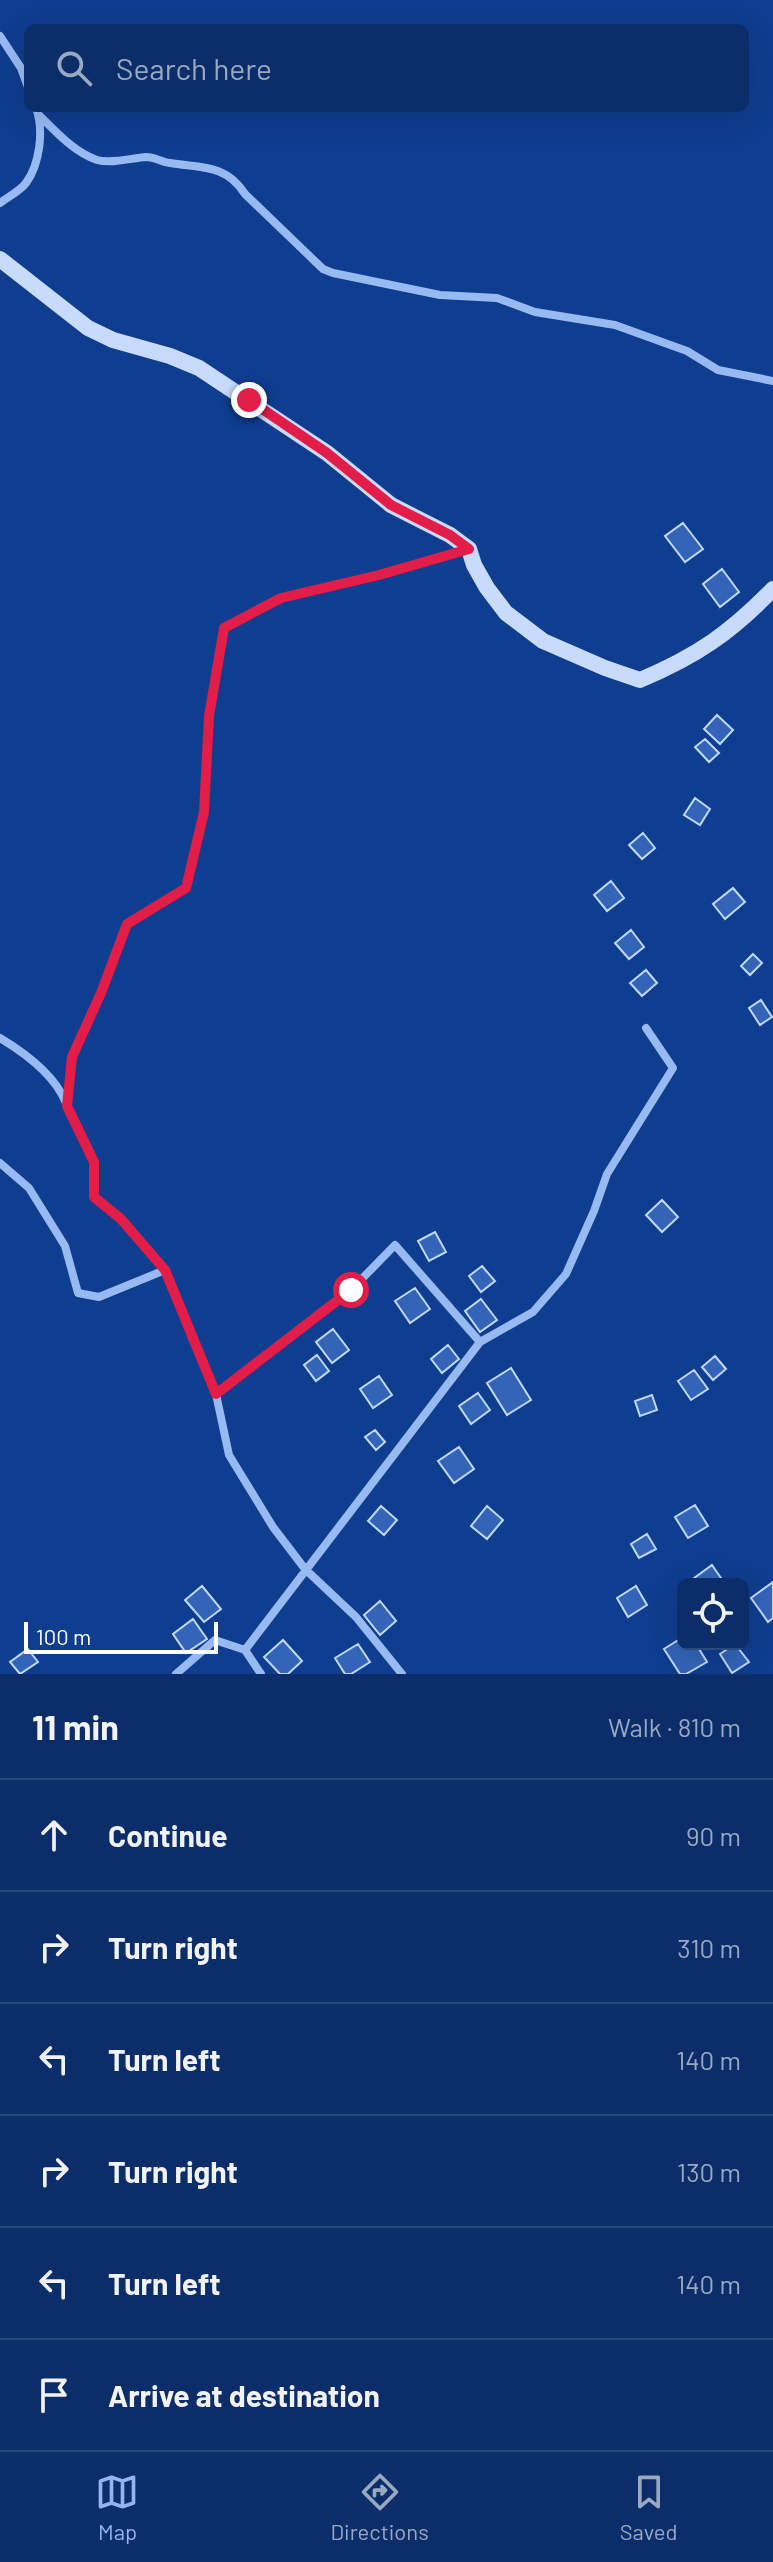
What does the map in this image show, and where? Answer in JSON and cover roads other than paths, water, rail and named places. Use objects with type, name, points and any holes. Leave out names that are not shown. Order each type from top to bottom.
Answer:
[{"type":"street","points":[[0,36],[24,76]]},
{"type":"street","points":[[0,203],[25,185],[38,158],[37,112]]},
{"type":"street","points":[[37,112],[69,144],[99,161],[151,157],[167,163],[202,165],[225,174],[236,181],[245,194],[323,269],[333,273],[440,295],[497,298],[535,312],[615,325],[687,351],[718,370],[773,381]]},
{"type":"street","points":[[0,259],[88,328],[113,340],[170,356],[199,368],[327,453],[391,505],[450,535],[469,549],[487,588],[506,613],[543,641],[640,680],[681,663],[739,624],[773,589]]},
{"type":"street","points":[[67,1106],[72,1057],[127,924],[186,888],[204,812],[209,716],[224,628],[281,598],[379,575],[469,549]]},
{"type":"street","points":[[245,1650],[480,1342],[533,1312],[566,1274],[607,1174],[673,1068],[646,1028]]},
{"type":"street","points":[[0,1038],[17,1048],[60,1087],[94,1162],[94,1197],[121,1219],[165,1270],[216,1394],[229,1455],[273,1527],[305,1569],[356,1617],[402,1674]]},
{"type":"street","points":[[0,1163],[29,1188],[65,1246],[78,1293],[99,1297],[165,1270]]},
{"type":"street","points":[[216,1394],[351,1290],[395,1245],[480,1342]]},
{"type":"street","points":[[176,1674],[215,1640],[245,1650],[261,1674]]}]
